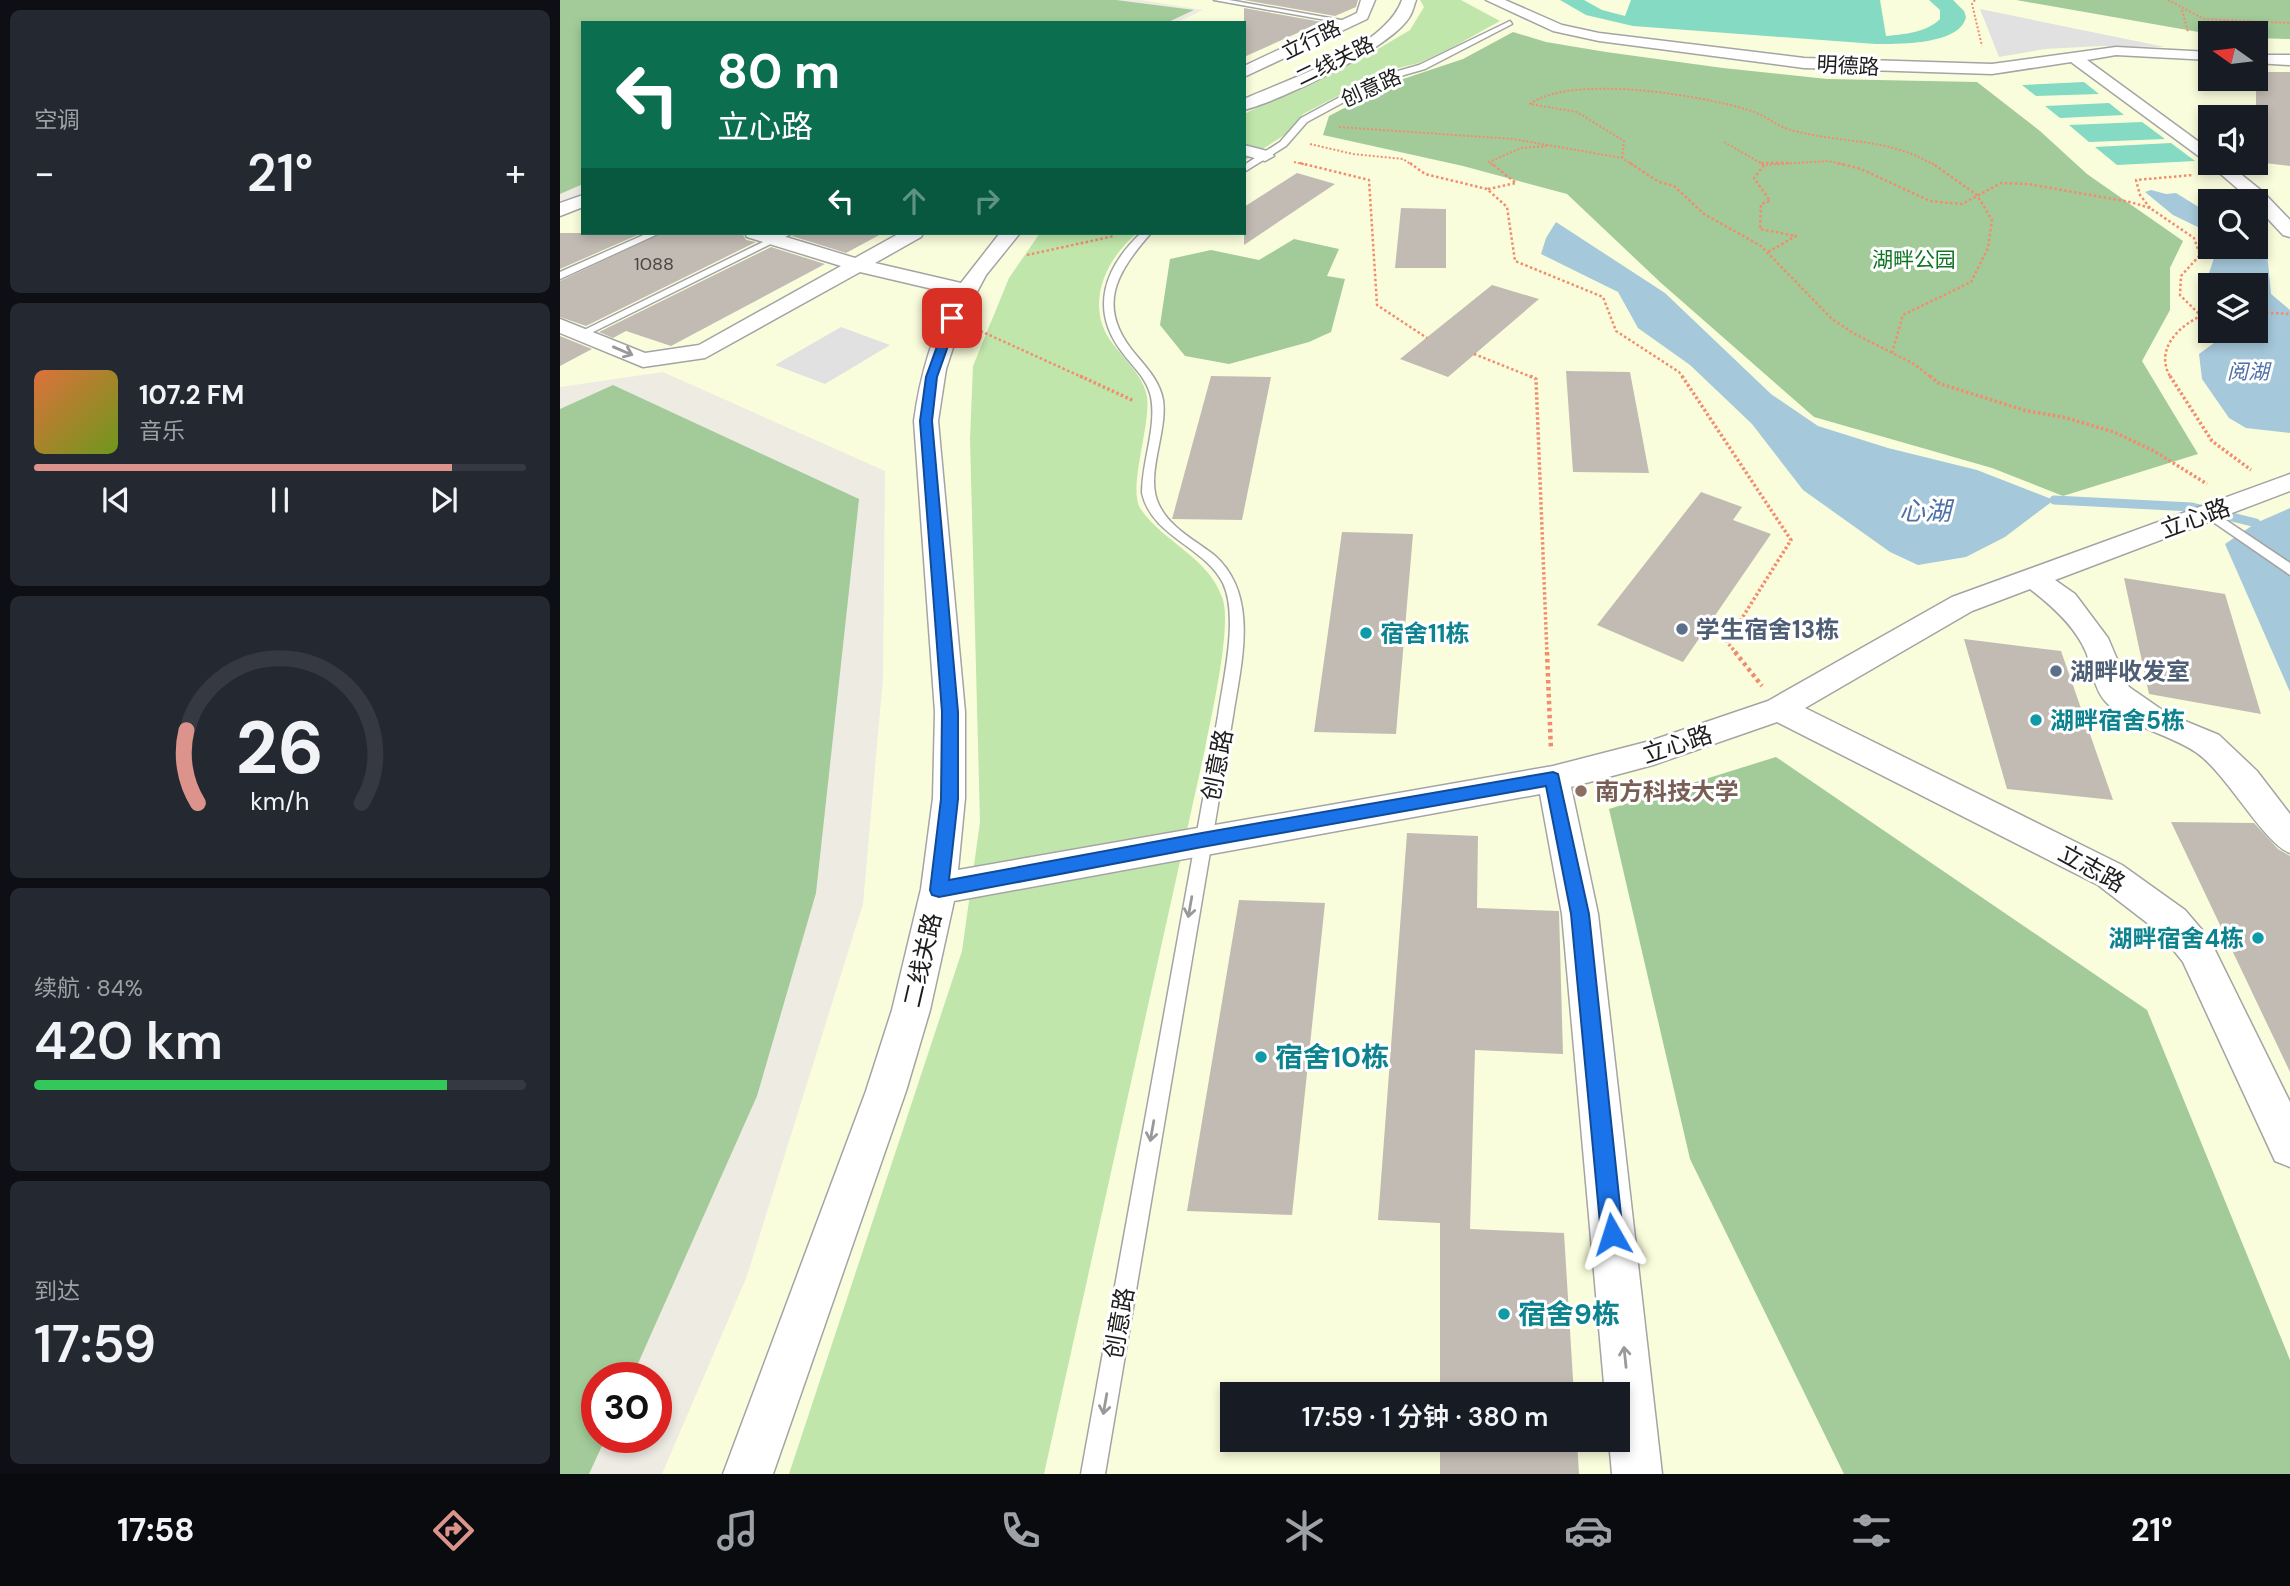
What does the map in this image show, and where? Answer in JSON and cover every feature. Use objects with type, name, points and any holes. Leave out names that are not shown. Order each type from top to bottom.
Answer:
[{"type":"street","name":"立行路","points":[[1246,71],[1362,16],[1368,0]]},
{"type":"street","name":"二线关路","points":[[1246,104],[1375,42],[1402,19],[1408,9],[1409,0]]},
{"type":"street","name":"明德路","points":[[1493,0],[1558,28],[1600,37],[1804,63],[1992,69],[2116,51],[2198,55]]},
{"type":"street","points":[[2075,58],[2198,149]]},
{"type":"street","points":[[2268,59],[2290,60]]},
{"type":"street","points":[[1246,151],[1265,156]]},
{"type":"street","points":[[2232,175],[2250,189]]},
{"type":"street","points":[[2268,192],[2279,194]]},
{"type":"street","points":[[560,210],[581,201]]},
{"type":"street","points":[[2268,208],[2290,231]]},
{"type":"street","points":[[560,325],[643,360],[705,351],[910,235]]},
{"type":"street","name":"二线关路","points":[[748,1474],[886,1091],[911,1010],[939,890],[949,799],[950,712],[926,421],[932,377],[952,318],[981,265],[1008,235]]},
{"type":"street","points":[[782,236],[858,265],[965,290]]},
{"type":"street","name":"立心路","points":[[939,890],[1202,840],[1553,779],[1653,753],[1779,709],[1962,604],[2176,524],[2286,488]]},
{"type":"street","points":[[2032,577],[2065,601],[2098,645],[2116,694],[2157,722],[2208,744],[2245,780],[2290,839]]},
{"type":"street","name":"立志路","points":[[1779,709],[2110,875],[2172,921],[2196,950],[2290,1146]]},
{"type":"street","points":[[1553,779],[1580,914],[1636,1474]]},
{"type":"lane","points":[[1217,0],[1348,22]]},
{"type":"lane","name":"创意路","points":[[1246,168],[1283,144],[1304,120],[1380,79],[1422,67],[1510,23]]},
{"type":"lane","points":[[560,276],[651,235]]},
{"type":"lane","name":"创意路","points":[[1093,1474],[1202,840],[1221,750],[1235,653],[1235,598],[1223,572],[1171,528],[1150,502],[1157,398],[1149,378],[1121,344],[1112,327],[1107,308],[1110,287],[1119,265],[1133,243],[1143,235]]},
{"type":"lane","points":[[581,334],[782,236]]},
{"type":"lane","points":[[2208,513],[2290,570]]},
{"type":"path","points":[[1975,0],[1972,4],[1979,39]]},
{"type":"path","points":[[2168,0],[2204,19],[2290,23]]},
{"type":"path","points":[[1622,158],[1624,141],[1577,111],[1530,104],[1541,96],[1582,90],[1659,92],[1716,100],[1753,111],[1790,130],[1905,151],[1937,166],[1977,195],[1992,220],[1987,248],[1972,282],[1903,315],[1892,353]]},
{"type":"path","points":[[1299,127],[1424,131],[1557,145],[1622,158],[1659,182],[1674,186],[1704,214],[1768,252],[1832,319],[1853,333],[1914,364],[1938,383],[2027,411],[2089,424],[2125,437],[2154,451],[2235,503]]},
{"type":"path","points":[[1724,142],[1764,165],[1828,161],[1872,173],[1930,201],[1962,204],[2001,183],[2028,184],[2150,208],[2194,238],[2200,255],[2181,276],[2180,295],[2198,313]]},
{"type":"path","points":[[1283,144],[1307,143],[1353,154],[1403,159],[1425,174],[1487,189],[1516,183],[1489,162],[1521,148],[1557,145]]},
{"type":"path","points":[[1265,156],[1369,180],[1377,305],[1427,338]]},
{"type":"path","points":[[1764,165],[1754,178],[1770,201],[1761,204],[1760,229],[1796,236],[1768,252]]},
{"type":"path","points":[[2150,208],[2140,195],[2136,180],[2151,176],[2167,178],[2198,175],[2221,178],[2247,189]]},
{"type":"path","points":[[1487,189],[1507,207],[1515,261],[1604,297],[1616,331],[1679,372],[1791,540],[1727,642],[1779,709]]},
{"type":"path","points":[[981,265],[1116,235]]},
{"type":"path","points":[[2268,313],[2290,314]]},
{"type":"path","points":[[952,318],[1157,412]]},
{"type":"path","points":[[2198,318],[2185,324],[2167,344],[2165,370],[2212,441],[2242,464],[2286,488]]},
{"type":"path","points":[[1474,354],[1536,379],[1553,779]]},
{"type":"shaded area","name":"南方科技大学","points":[[1141,0],[2290,0],[2290,1474],[662,1474],[747,1276],[863,904],[883,678],[885,471],[663,372],[560,387],[560,203],[581,195],[581,235],[1246,235],[1246,21],[1180,21],[1203,10]]},
{"type":"shaded area","points":[[1980,9],[2165,47],[2045,49],[1999,57]]},
{"type":"shaded area","points":[[841,327],[890,345],[825,384],[775,365]]},
{"type":"green space","points":[[560,0],[1116,0],[1194,10],[1170,21],[581,21],[581,185],[560,194]]},
{"type":"green space","points":[[1420,0],[1461,0],[1500,21],[1419,63],[1386,71],[1303,114],[1289,132],[1246,160],[1246,113],[1373,52],[1410,30],[1424,7]]},
{"type":"green space","points":[[1560,0],[1584,0],[1602,10],[1625,16],[1631,0],[1880,0],[1886,36],[1922,30],[1940,19],[1940,10],[1929,0],[1953,0],[1966,17],[1953,33],[1941,38],[1913,43],[1876,44],[1633,26],[1586,15]]},
{"type":"green space","points":[[2016,0],[2290,0],[2290,39],[2268,38],[2268,21],[2198,21],[2198,32]]},
{"type":"green space","name":"湖畔公园","points":[[1513,32],[1546,42],[1723,68],[1827,79],[1977,82],[2040,131],[2087,174],[2183,241],[2170,268],[2170,310],[2142,361],[2198,454],[2063,496],[1992,468],[1814,417],[1660,282],[1567,194],[1463,166],[1323,135],[1329,116],[1394,82],[1463,59]]},
{"type":"green space","points":[[2084,82],[2099,94],[2036,96],[2022,85]]},
{"type":"green space","points":[[2109,103],[2124,115],[2060,118],[2045,106]]},
{"type":"green space","points":[[2142,122],[2165,139],[2089,142],[2069,125]]},
{"type":"green space","points":[[2171,143],[2195,161],[2117,165],[2095,147]]},
{"type":"green space","points":[[1039,235],[1135,235],[1125,244],[1107,271],[1099,300],[1100,315],[1104,330],[1138,376],[1147,397],[1137,486],[1140,508],[1161,531],[1207,571],[1222,597],[1225,627],[1216,694],[1044,1474],[789,1474],[962,951],[980,822],[970,439],[973,366],[1009,278]]},
{"type":"green space","points":[[1294,239],[1339,249],[1327,276],[1345,279],[1331,332],[1309,342],[1229,364],[1185,356],[1160,325],[1170,259],[1211,250],[1259,260]]},
{"type":"green space","points":[[613,385],[859,499],[816,893],[757,1096],[639,1362],[581,1362],[581,1453],[599,1453],[589,1474],[560,1474],[560,409]]},
{"type":"green space","points":[[1776,757],[2147,1010],[2290,1360],[2290,1474],[1844,1474],[1690,1159],[1609,809]]},
{"type":"water","points":[[2151,190],[2166,194],[2176,193],[2198,207],[2198,227],[2173,215],[2145,192]]},
{"type":"water","name":"心湖","points":[[1556,222],[1665,293],[1771,394],[1818,426],[1888,448],[1977,470],[2054,500],[2005,537],[1966,557],[1918,565],[1890,552],[1803,490],[1752,424],[1690,365],[1638,328],[1618,292],[1541,254],[1546,238]]},
{"type":"water","name":"阅湖","points":[[2214,259],[2268,259],[2271,294],[2290,310],[2290,433],[2246,428],[2229,418],[2202,379],[2199,354],[2214,343],[2268,343],[2268,273],[2209,273]]},
{"type":"water","points":[[2290,508],[2290,692],[2225,544],[2256,523]]},
{"type":"building","points":[[1244,0],[1358,0],[1356,7],[1335,16]]},
{"type":"building","points":[[1244,8],[1322,22],[1246,56]]},
{"type":"building","points":[[2268,72],[2290,72],[2290,166],[2268,163],[2268,105],[2256,105],[2256,91],[2268,91]]},
{"type":"building","points":[[1297,173],[1335,184],[1244,245],[1246,206]]},
{"type":"building","points":[[1401,208],[1446,209],[1446,268],[1395,268]]},
{"type":"building","points":[[560,233],[637,235],[560,269]]},
{"type":"building","points":[[658,235],[743,235],[746,240],[756,242],[586,326],[560,317],[560,281]]},
{"type":"building","points":[[793,235],[879,235],[846,253]]},
{"type":"building","points":[[771,247],[825,264],[671,346],[626,331],[613,338],[599,332]]},
{"type":"building","points":[[1492,285],[1539,299],[1448,377],[1400,359]]},
{"type":"building","points":[[560,336],[592,349],[560,366]]},
{"type":"building","points":[[1566,371],[1630,372],[1649,473],[1573,472]]},
{"type":"building","points":[[1211,376],[1271,377],[1242,520],[1172,519]]},
{"type":"building","points":[[1701,492],[1742,507],[1733,520],[1771,534],[1683,662],[1597,625]]},
{"type":"building","name":"宿舍11栋","points":[[1342,532],[1413,534],[1396,734],[1314,732]]},
{"type":"building","points":[[2124,578],[2225,594],[2261,714],[2149,694]]},
{"type":"building","name":"湖畔宿舍5栋","points":[[1964,639],[2061,651],[2113,800],[2007,789]]},
{"type":"building","name":"湖畔宿舍4栋","points":[[2171,822],[2254,823],[2278,849],[2290,856],[2290,1072]]},
{"type":"building","points":[[1407,833],[1478,836],[1477,908],[1559,911],[1563,1054],[1475,1050],[1470,1229],[1564,1233],[1573,1382],[1440,1382],[1440,1223],[1378,1220]]},
{"type":"building","name":"宿舍10栋","points":[[1239,900],[1325,903],[1292,1215],[1187,1211]]},
{"type":"building","points":[[1440,1452],[1578,1452],[1579,1474],[1440,1474]]},
{"type":"waterway","points":[[2054,500],[2192,507],[2256,523]]},
{"type":"place","name":"学生宿舍13栋","points":[[1682,629]]},
{"type":"place","name":"宿舍11栋","points":[[1366,633]]},
{"type":"place","name":"湖畔收发室","points":[[2056,671]]},
{"type":"place","name":"湖畔宿舍5栋","points":[[2036,720]]},
{"type":"place","name":"南方科技大学","points":[[1581,791]]},
{"type":"place","name":"湖畔宿舍4栋","points":[[2258,938]]},
{"type":"place","name":"宿舍10栋","points":[[1261,1057]]},
{"type":"place","name":"宿舍9栋","points":[[1504,1314]]},
{"type":"route","points":[[952,318],[932,377],[926,421],[950,712],[949,799],[939,890],[1202,840],[1553,779],[1580,914],[1612,1234]]}]
